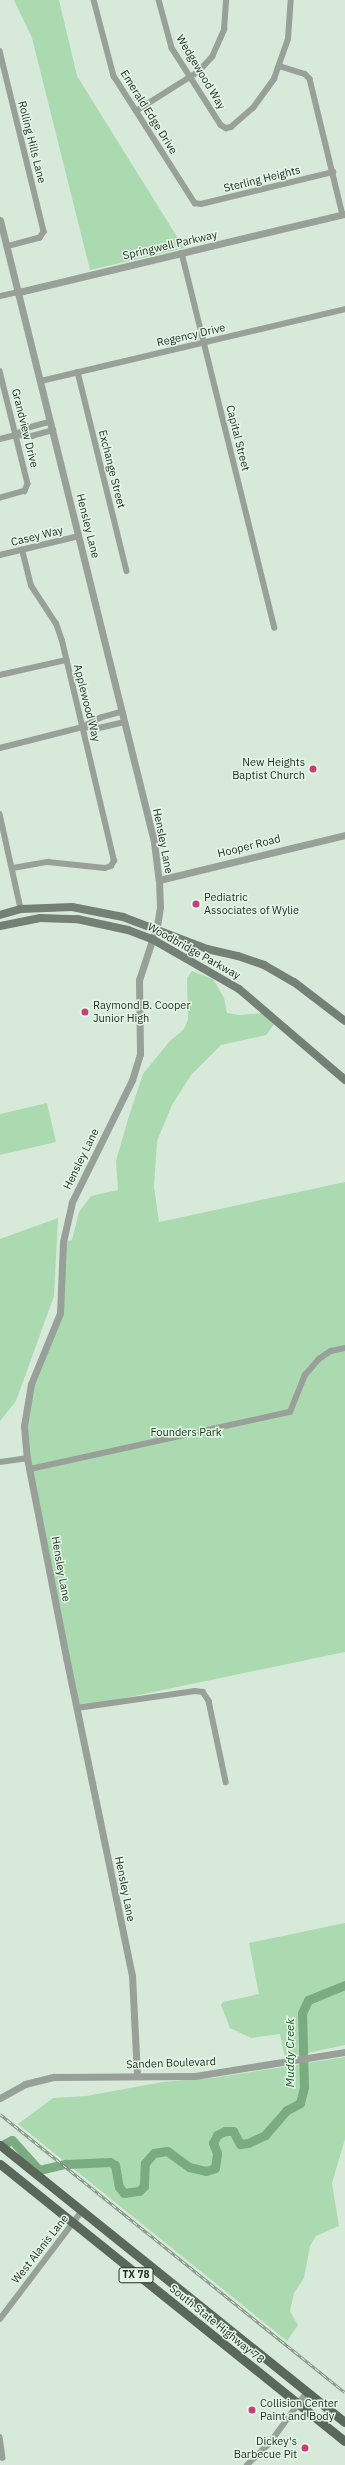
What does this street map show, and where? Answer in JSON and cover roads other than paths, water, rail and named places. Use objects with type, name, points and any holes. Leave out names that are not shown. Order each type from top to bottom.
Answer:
[{"type":"main road","name":"Woodbridge Parkway","points":[[0,915],[21,909],[72,907],[123,917],[207,949],[264,965],[294,982],[345,1021]]},
{"type":"main road","points":[[21,909],[22,920]]},
{"type":"main road","name":"Woodbridge Parkway","points":[[0,926],[22,920],[77,919],[128,930],[152,938],[240,989],[345,1080]]},
{"type":"main road","name":"South State Highway 78","points":[[0,2145],[345,2422]]},
{"type":"main road","name":"South State Highway 78","points":[[0,2164],[345,2441]]},
{"type":"street","name":"Emerald Edge Drive","points":[[94,0],[111,70],[197,204]]},
{"type":"street","name":"Wedgewood Way","points":[[159,0],[170,44],[221,125],[226,128],[231,127],[253,108],[269,88],[280,66]]},
{"type":"street","points":[[136,111],[190,76],[207,63],[219,44],[226,24],[226,0]]},
{"type":"street","points":[[291,0],[290,28],[280,66],[304,74],[310,79],[344,214]]},
{"type":"street","name":"Rolling Hills Lane","points":[[0,52],[44,232],[42,237],[7,247]]},
{"type":"street","name":"Sterling Heights","points":[[197,204],[333,172]]},
{"type":"street","name":"Springwell Parkway","points":[[0,296],[344,214]]},
{"type":"street","name":"Hensley Lane","points":[[0,220],[154,842],[159,880],[160,907],[156,929],[139,980],[142,1031],[137,1066],[72,1202],[63,1242],[60,1313],[31,1384],[24,1426],[30,1469],[132,1976],[137,2076]]},
{"type":"street","name":"Capital Street","points":[[182,253],[275,628]]},
{"type":"street","name":"Regency Drive","points":[[41,381],[345,309]]},
{"type":"street","name":"Grandview Drive","points":[[0,371],[28,484],[27,489],[0,498]]},
{"type":"street","name":"Exchange Street","points":[[78,372],[127,571]]},
{"type":"street","points":[[0,439],[16,435],[28,428],[51,422]]},
{"type":"street","points":[[16,435],[30,436],[53,430]]},
{"type":"street","name":"Casey Way","points":[[0,555],[79,536]]},
{"type":"street","name":"Applewood Way","points":[[13,868],[48,862],[97,868],[111,866],[114,861],[83,728],[56,624],[32,586],[22,550]]},
{"type":"street","points":[[0,675],[66,660]]},
{"type":"street","points":[[83,728],[101,718],[122,712]]},
{"type":"street","points":[[0,748],[83,728],[99,728],[124,722]]},
{"type":"street","points":[[0,814],[21,909]]},
{"type":"street","name":"Hooper Road","points":[[159,880],[345,835]]},
{"type":"street","points":[[30,1469],[290,1412],[305,1375],[330,1350],[345,1348]]},
{"type":"street","points":[[0,1462],[28,1458]]},
{"type":"street","points":[[77,1708],[195,1691],[203,1692],[209,1701],[226,1782]]},
{"type":"street","name":"Sanden Boulevard","points":[[0,2098],[25,2084],[54,2077],[196,2076],[291,2062],[345,2052]]},
{"type":"street","name":"West Alanis Lane","points":[[0,2319],[82,2211]]},
{"type":"street","points":[[247,2465],[270,2444],[300,2406],[307,2392]]},
{"type":"street","points":[[0,2437],[3,2458]]},
{"type":"waterway","name":"Muddy Creek","points":[[0,2146],[12,2140],[39,2170],[66,2164],[110,2162],[115,2165],[119,2187],[124,2193],[139,2191],[144,2186],[145,2163],[154,2153],[167,2151],[189,2167],[206,2171],[215,2168],[217,2153],[213,2143],[217,2135],[225,2131],[233,2131],[240,2144],[248,2143],[265,2135],[287,2110],[300,2103],[304,2087],[302,2013],[308,2000],[345,1985]]},
{"type":"railway","points":[[0,2114],[345,2392]]},
{"type":"place","name":"New Heights Baptist Church","points":[[313,769]]},
{"type":"place","name":"Pediatric Associates of Wylie","points":[[196,904]]},
{"type":"place","name":"Raymond B. Cooper Junior High","points":[[85,1012]]},
{"type":"place","name":"Collision Center Paint and Body","points":[[252,2410]]},
{"type":"place","name":"Dickey's Barbecue Pit","points":[[305,2448]]},
{"type":"park label","name":"Founders Park","points":[[186,1432]]}]
